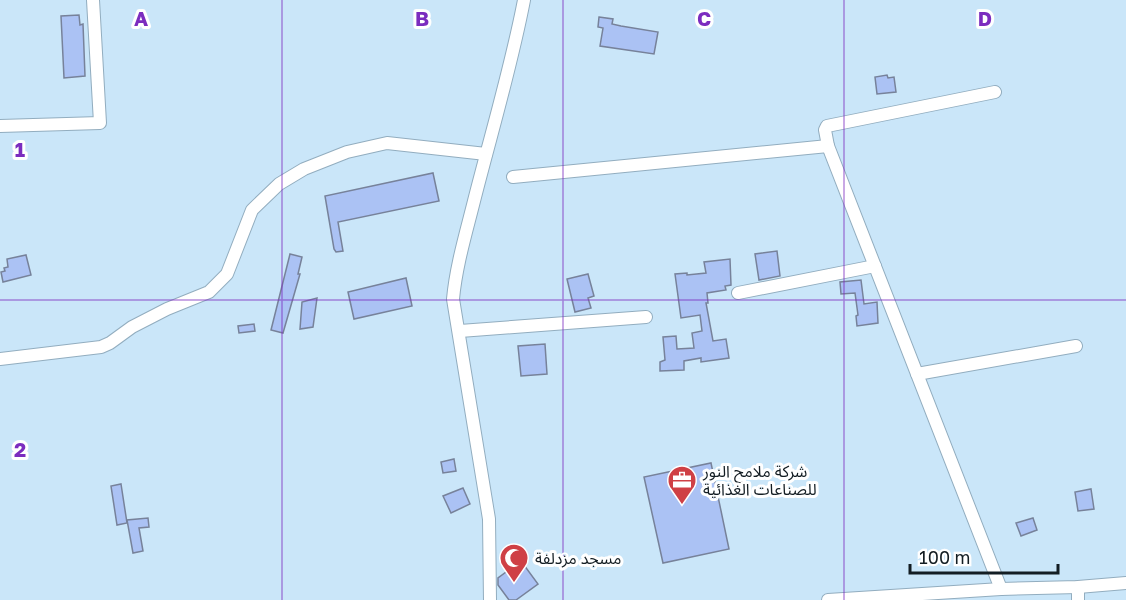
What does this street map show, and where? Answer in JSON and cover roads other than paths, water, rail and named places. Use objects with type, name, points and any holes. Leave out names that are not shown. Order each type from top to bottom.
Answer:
[{"type":"street","points":[[0,126],[100,123],[93,0]]},
{"type":"street","points":[[490,600],[489,519],[460,331],[453,300],[486,154],[512,60],[524,0]]},
{"type":"street","points":[[995,92],[827,126],[825,130],[828,146],[1001,589]]},
{"type":"street","points":[[0,359],[101,347],[132,327],[167,309],[209,292],[227,274],[252,210],[279,184],[304,169],[347,152],[387,143],[486,154]]},
{"type":"street","points":[[513,177],[828,146]]},
{"type":"street","points":[[738,292],[875,266]]},
{"type":"street","points":[[460,331],[646,317]]},
{"type":"street","points":[[917,374],[1076,346]]},
{"type":"street","points":[[828,600],[1001,589],[1078,594],[1126,583]]},
{"type":"place","name":"شركة ملامح النور للصناعات الغذائية","points":[[682,506]]},
{"type":"place","name":"مسجد مزدلفة","points":[[514,584]]}]
